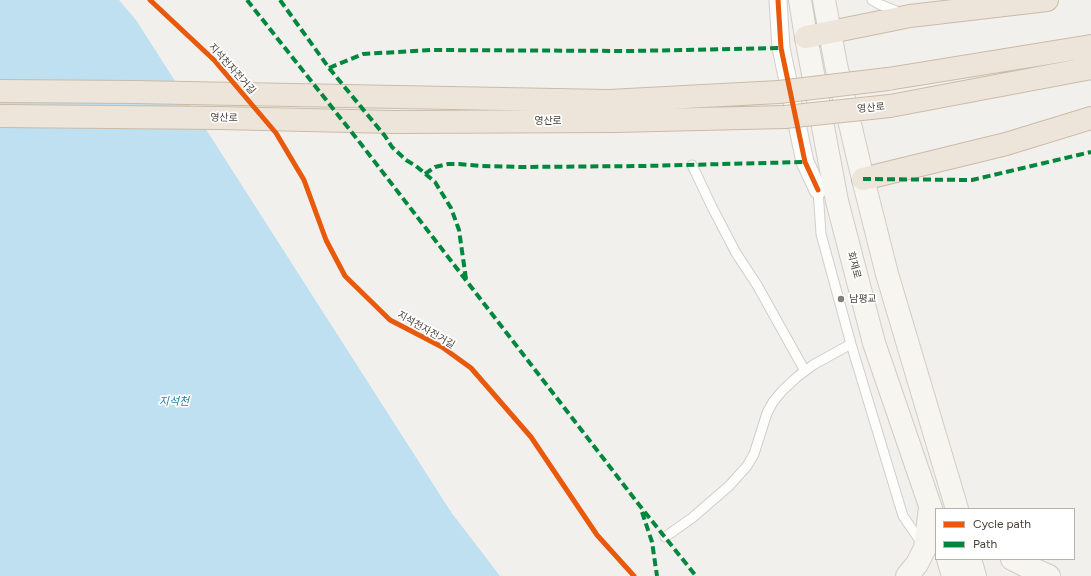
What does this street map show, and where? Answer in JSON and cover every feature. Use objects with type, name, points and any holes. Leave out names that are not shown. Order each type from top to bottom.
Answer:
[{"type":"highway","points":[[806,37],[910,16],[1047,0]]},
{"type":"highway","name":"영산로","points":[[0,91],[142,92],[609,101],[779,92],[888,80],[1091,46]]},
{"type":"highway","name":"영산로","points":[[0,116],[228,118],[393,122],[608,121],[784,117],[890,106],[1091,68]]},
{"type":"highway","points":[[863,178],[1006,144],[1091,118]]},
{"type":"main road","name":"회재로","points":[[800,0],[837,201],[874,343],[933,515]]},
{"type":"main road","points":[[824,0],[836,65],[887,274],[957,508]]},
{"type":"main road","points":[[907,576],[917,564],[925,548],[933,515]]},
{"type":"main road","points":[[948,560],[954,576]]},
{"type":"main road","points":[[970,560],[975,576]]},
{"type":"main road","points":[[1014,560],[1049,576]]},
{"type":"street","points":[[778,0],[781,48],[803,154],[805,162],[818,190]]},
{"type":"lane","points":[[872,0],[910,16]]},
{"type":"lane","points":[[692,165],[736,253],[757,285],[805,371]]},
{"type":"lane","points":[[818,190],[837,201]]},
{"type":"lane","points":[[818,190],[821,234],[851,344],[903,516],[925,548]]},
{"type":"lane","points":[[665,537],[692,518],[729,486],[747,466],[754,454],[767,413],[773,402],[792,382],[813,365],[851,344]]},
{"type":"water","name":"지석천","points":[[0,0],[119,0],[136,20],[451,512],[500,576],[0,576]]},
{"type":"marked path","points":[[247,0],[361,144],[640,506],[696,576]]},
{"type":"marked path","points":[[280,0],[329,68],[385,136],[392,147],[406,160],[416,166],[435,182],[451,208],[459,230],[466,279]]},
{"type":"marked path","points":[[329,68],[363,54],[431,50],[631,51],[781,48]]},
{"type":"marked path","points":[[863,179],[972,180],[1091,152]]},
{"type":"marked path","points":[[425,174],[435,167],[448,164],[522,167],[805,162]]},
{"type":"marked path","points":[[642,512],[652,542],[657,576]]},
{"type":"cycle path","name":"지석천자전거길","points":[[150,0],[214,60],[276,133],[304,180],[326,240],[345,276],[390,320],[442,347],[471,368],[531,437],[597,535],[634,576]]},
{"type":"cycle path","points":[[778,0],[781,48],[805,162],[818,190]]},
{"type":"place","name":"남평교","points":[[841,299]]}]
